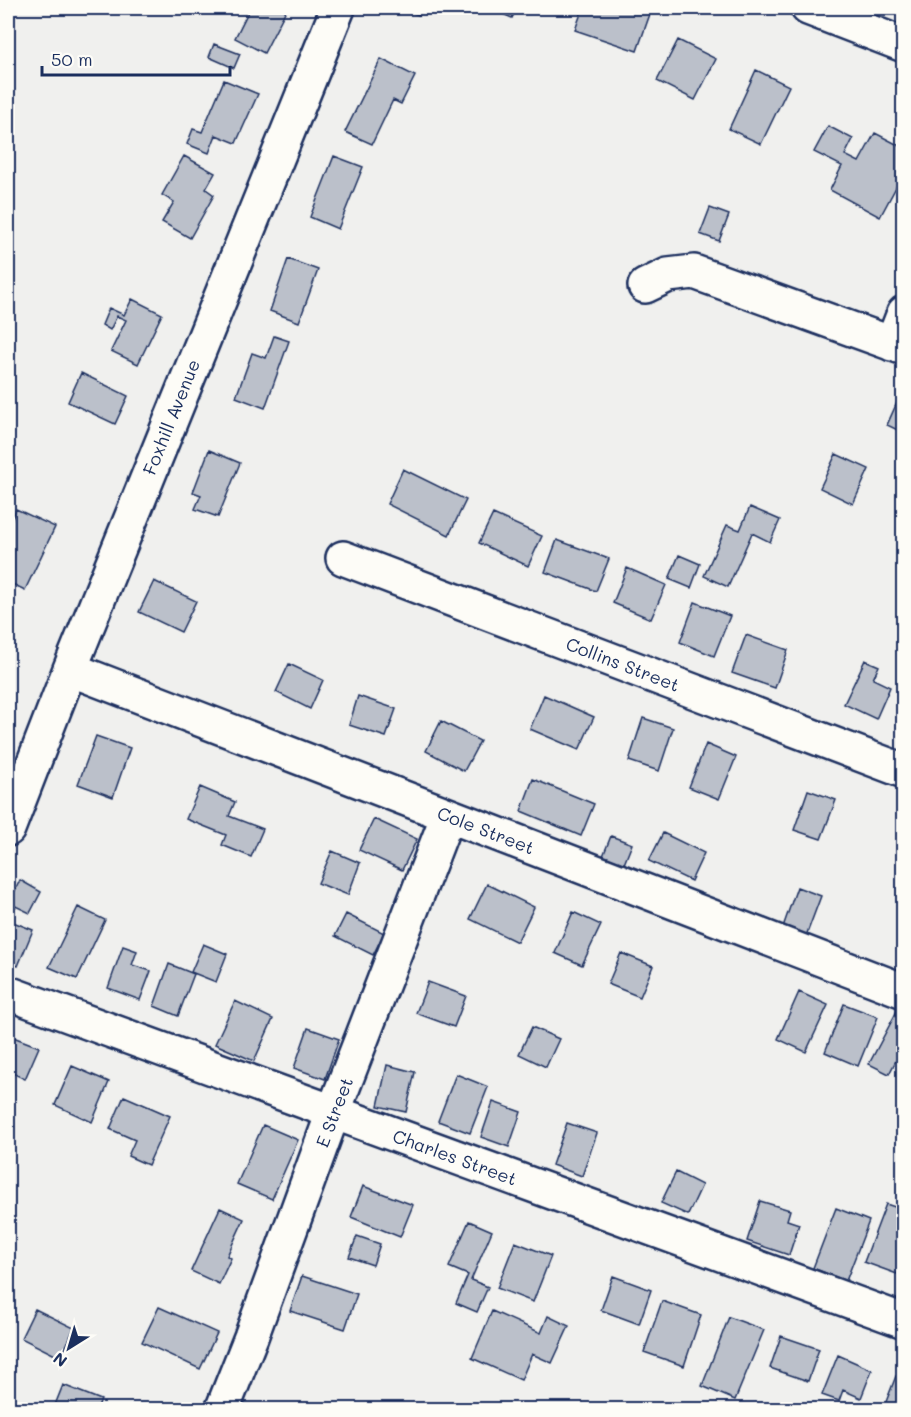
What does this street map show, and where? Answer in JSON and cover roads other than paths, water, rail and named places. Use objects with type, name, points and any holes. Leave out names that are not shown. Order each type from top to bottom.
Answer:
[{"type":"street","name":"Foxhill Avenue","points":[[8,828],[69,669],[338,8]]},
{"type":"street","points":[[808,8],[903,45]]},
{"type":"street","points":[[645,285],[668,275],[694,272],[898,346],[903,313]]},
{"type":"street","name":"Collins Street","points":[[343,558],[903,771]]},
{"type":"street","name":"Cole Street","points":[[69,669],[903,991]]},
{"type":"street","name":"E Street","points":[[222,1410],[448,815]]},
{"type":"street","name":"Charles Street","points":[[8,993],[903,1321]]}]
